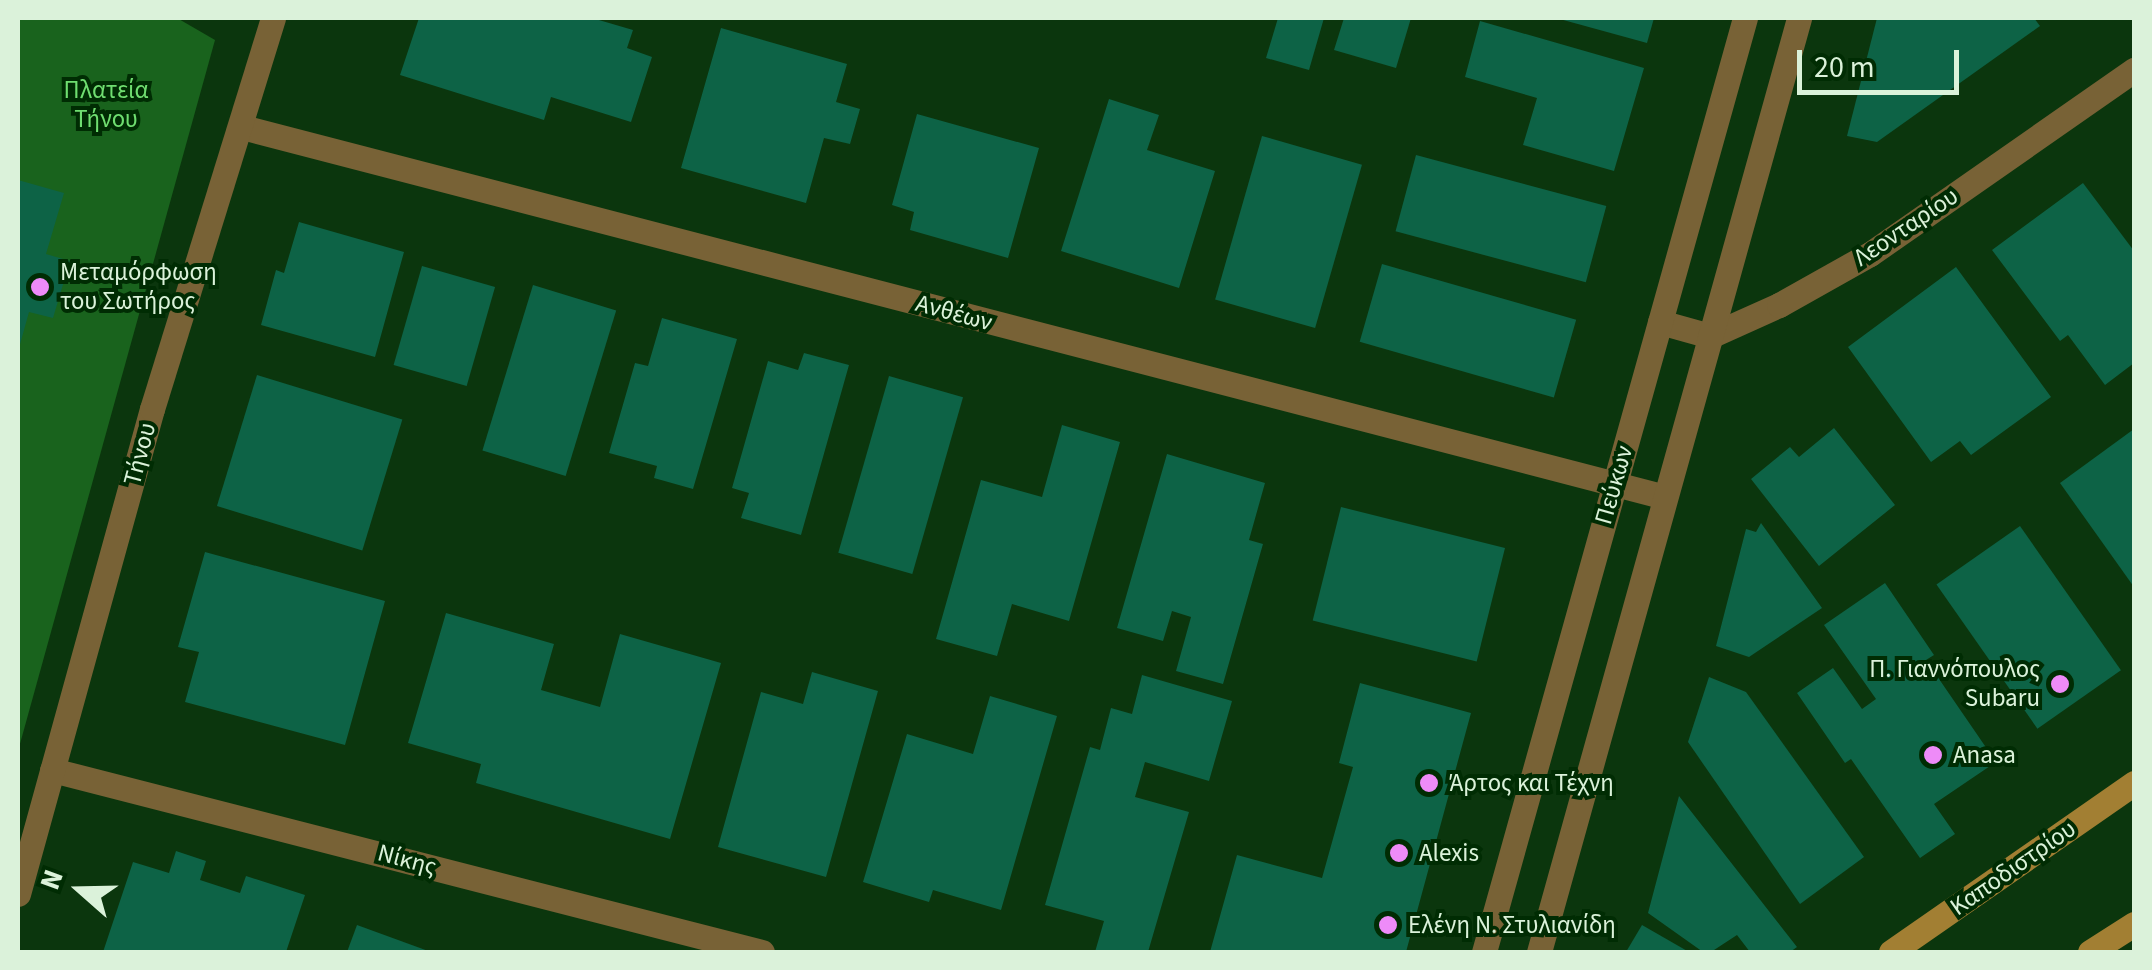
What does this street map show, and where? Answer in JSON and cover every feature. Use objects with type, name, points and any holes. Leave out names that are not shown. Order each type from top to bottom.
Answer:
[{"type":"main road","name":"Καποδιστρίου","points":[[1891,952],[2134,783]]},
{"type":"main road","points":[[2090,952],[2134,924]]},
{"type":"street","name":"Τήνου","points":[[18,894],[152,409],[273,18]]},
{"type":"street","name":"Πεύκων","points":[[1484,952],[1745,18]]},
{"type":"street","name":"Πεύκων","points":[[1539,952],[1798,18]]},
{"type":"street","name":"Λεονταρίου","points":[[1710,336],[1779,305],[1870,254],[2134,70]]},
{"type":"street","name":"Ανθέων","points":[[242,127],[1665,497]]},
{"type":"street","points":[[1660,322],[1710,336]]},
{"type":"street","name":"Νίκης","points":[[52,770],[762,952]]},
{"type":"green space","name":"Πλατεία Τήνου","points":[[18,18],[177,18],[215,40],[18,751]]},
{"type":"building","points":[[419,18],[592,18],[633,30],[627,48],[652,57],[631,122],[551,97],[544,120],[400,75]]},
{"type":"building","points":[[1278,18],[1324,18],[1309,70],[1266,58]]},
{"type":"building","points":[[1344,18],[1411,18],[1396,68],[1334,50]]},
{"type":"building","points":[[1556,18],[1654,18],[1647,43]]},
{"type":"building","points":[[1877,18],[2034,18],[2040,26],[1877,142],[1847,136]]},
{"type":"building","points":[[1480,21],[1644,68],[1614,171],[1523,145],[1537,98],[1465,77]]},
{"type":"building","points":[[721,28],[847,64],[836,102],[860,109],[850,144],[824,138],[806,203],[681,168]]},
{"type":"building","points":[[1109,99],[1159,115],[1147,150],[1215,171],[1179,288],[1061,251]]},
{"type":"building","points":[[917,114],[1039,148],[1008,258],[910,230],[914,212],[892,205]]},
{"type":"building","points":[[1262,136],[1362,165],[1315,328],[1215,299]]},
{"type":"building","points":[[1416,155],[1606,206],[1586,282],[1396,231]]},
{"type":"building","name":"Μεταμόρφωση του Σωτήρος","points":[[18,180],[64,193],[46,254],[70,261],[53,318],[29,312],[19,348]]},
{"type":"building","points":[[2083,183],[2134,251],[2134,363],[2105,385],[2068,335],[2060,341],[1992,250]]},
{"type":"building","points":[[299,222],[404,252],[375,357],[261,325],[276,270],[284,273]]},
{"type":"building","points":[[1382,264],[1576,320],[1554,398],[1360,342]]},
{"type":"building","points":[[422,266],[495,287],[467,386],[394,365]]},
{"type":"building","points":[[1956,267],[2051,397],[1971,455],[1960,441],[1931,462],[1848,347]]},
{"type":"building","points":[[533,285],[616,310],[566,476],[482,450]]},
{"type":"building","points":[[662,318],[737,339],[693,489],[654,478],[657,466],[609,453],[635,363],[648,366]]},
{"type":"building","points":[[804,353],[849,365],[801,535],[741,518],[749,493],[732,488],[768,361],[798,370]]},
{"type":"building","points":[[257,375],[402,419],[362,550],[217,506]]},
{"type":"building","points":[[889,376],[963,397],[912,574],[838,553]]},
{"type":"building","points":[[1062,425],[1120,442],[1069,621],[1012,604],[997,656],[936,639],[981,480],[1042,497]]},
{"type":"building","points":[[1834,428],[1895,505],[1819,566],[1751,479],[1790,447],[1799,457]]},
{"type":"building","points":[[2134,429],[2134,587],[2060,483]]},
{"type":"building","points":[[1167,454],[1265,483],[1249,540],[1263,544],[1223,684],[1176,671],[1191,617],[1172,611],[1163,641],[1117,628]]},
{"type":"building","points":[[1341,507],[1505,548],[1477,661],[1313,621]]},
{"type":"building","points":[[1761,523],[1822,608],[1749,657],[1716,646],[1746,529],[1756,532]]},
{"type":"building","points":[[2020,526],[2121,670],[2037,729],[1936,585]]},
{"type":"building","points":[[205,552],[385,601],[345,745],[185,702],[199,652],[178,647]]},
{"type":"building","points":[[1885,583],[1934,655],[1926,660],[1996,762],[1934,804],[1955,834],[1920,858],[1851,759],[1845,763],[1797,693],[1833,668],[1862,709],[1876,699],[1824,625]]},
{"type":"building","points":[[446,613],[554,644],[541,690],[600,707],[620,634],[721,663],[670,839],[476,783],[481,764],[408,743]]},
{"type":"building","points":[[812,672],[878,691],[826,877],[718,847],[761,692],[803,704]]},
{"type":"building","points":[[1142,675],[1232,701],[1209,781],[1145,762],[1135,797],[1189,812],[1148,952],[1095,952],[1104,921],[1045,905],[1090,747],[1100,750],[1111,708],[1132,714]]},
{"type":"building","points":[[1709,677],[1746,692],[1864,857],[1800,904],[1688,742]]},
{"type":"building","points":[[1360,683],[1471,713],[1406,952],[1210,952],[1237,855],[1322,878],[1353,767],[1339,763]]},
{"type":"building","points":[[990,696],[1057,716],[1001,910],[933,890],[929,902],[863,882],[907,734],[973,754]]},
{"type":"building","points":[[1679,796],[1797,947],[1790,952],[1750,952],[1737,935],[1711,952],[1703,952],[1648,913]]},
{"type":"building","points":[[176,851],[206,861],[200,880],[240,893],[246,876],[305,895],[286,952],[103,952],[133,862],[169,873]]},
{"type":"building","points":[[357,925],[431,952],[347,952]]},
{"type":"building","points":[[1642,925],[1689,952],[1626,952]]},
{"type":"place","name":"Μεταμόρφωση του Σωτήρος","points":[[40,287]]},
{"type":"place","name":"Π. Γιαννόπουλος Subaru","points":[[2060,684]]},
{"type":"place","name":"Anasa","points":[[1933,755]]},
{"type":"place","name":"Άρτος και Τέχνη","points":[[1429,783]]},
{"type":"place","name":"Alexis","points":[[1399,853]]},
{"type":"place","name":"Ελένη Ν. Στυλιανίδη","points":[[1388,925]]}]
